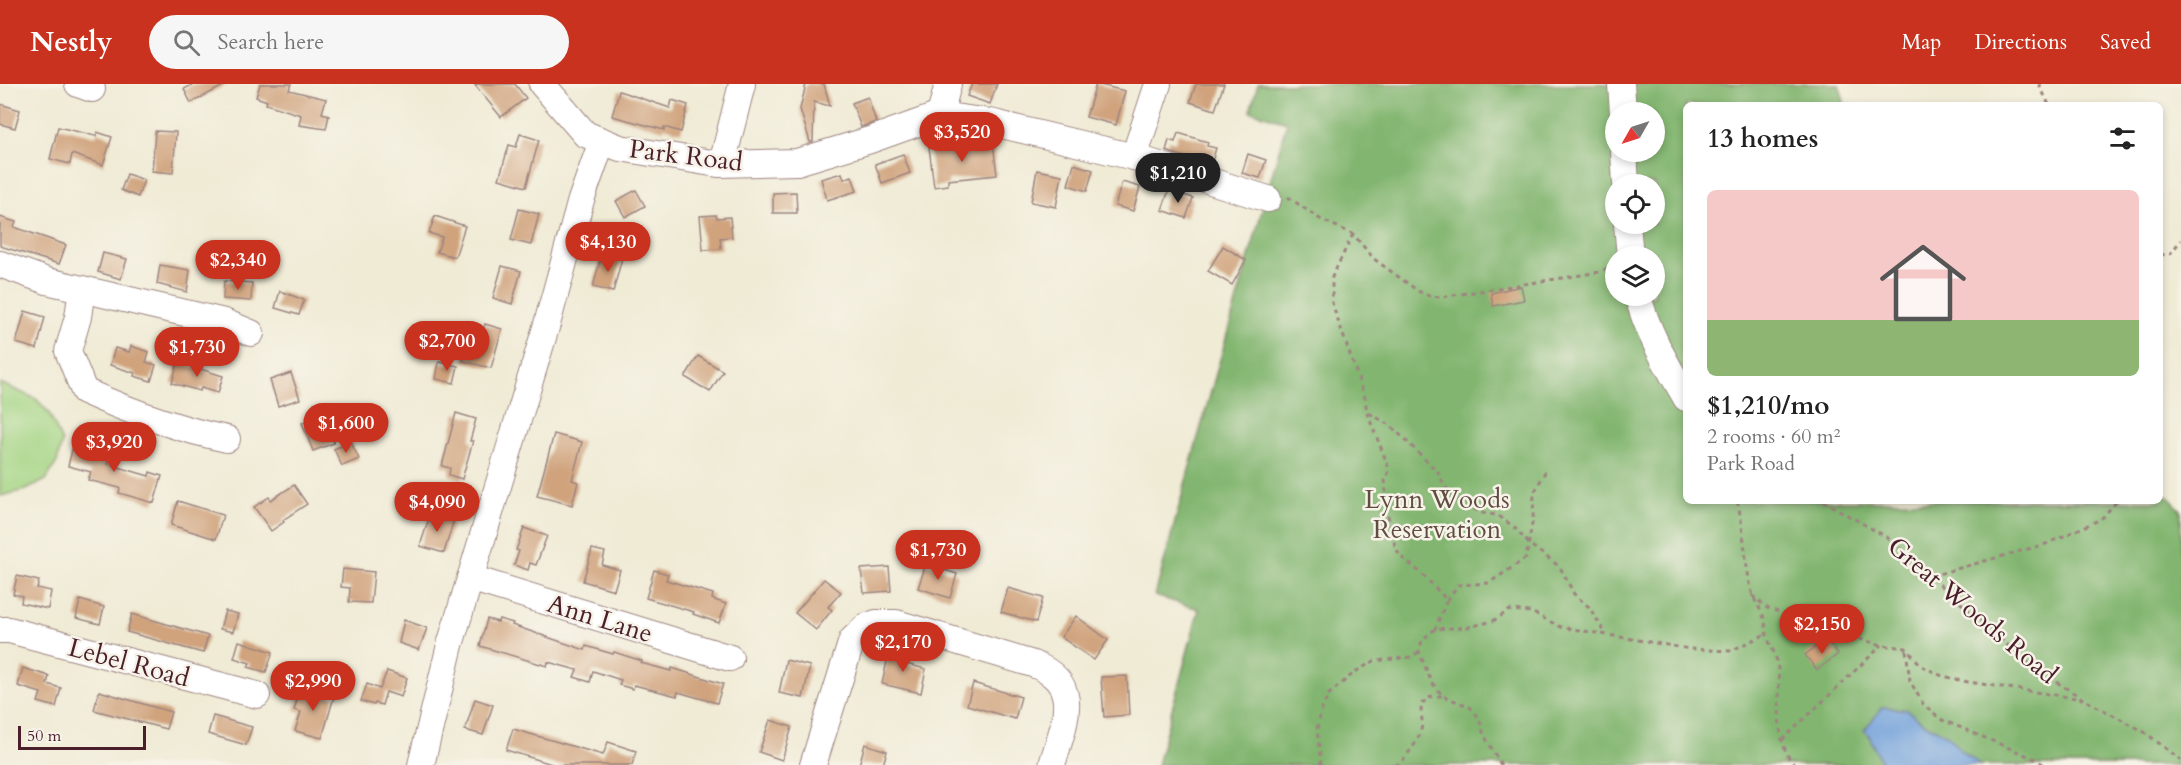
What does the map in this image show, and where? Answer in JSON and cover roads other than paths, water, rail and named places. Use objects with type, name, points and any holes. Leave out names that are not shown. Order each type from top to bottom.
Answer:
[{"type":"street","name":"Park Road","points":[[542,84],[585,134],[620,148],[722,164],[797,162],[870,140],[940,115],[990,122],[1134,157],[1268,199]]},
{"type":"street","points":[[722,164],[742,84]]},
{"type":"street","points":[[940,115],[948,84]]},
{"type":"street","points":[[1134,157],[1158,84]]},
{"type":"street","points":[[1621,84],[1622,102]]},
{"type":"street","points":[[423,764],[439,686],[470,578],[547,324],[581,200],[602,141]]},
{"type":"street","points":[[0,264],[47,281],[225,322],[251,333]]},
{"type":"street","points":[[82,289],[78,317],[68,351],[84,391],[139,416],[191,432],[227,439]]},
{"type":"street","points":[[1641,306],[1652,336],[1683,393]]},
{"type":"street","name":"Ann Lane","points":[[470,578],[730,658]]},
{"type":"street","points":[[813,765],[852,640],[867,626],[886,621],[1033,664],[1051,672],[1061,684],[1067,702],[1067,712],[1052,765]]},
{"type":"street","name":"Lebel Road","points":[[0,630],[9,630],[257,695]]},
{"type":"water","points":[[1883,707],[1907,710],[1922,722],[1948,735],[1961,750],[1980,765],[1882,765],[1869,735],[1864,730]]},
{"type":"park label","name":"Lynn Woods Reservation","points":[[1437,514]]}]
